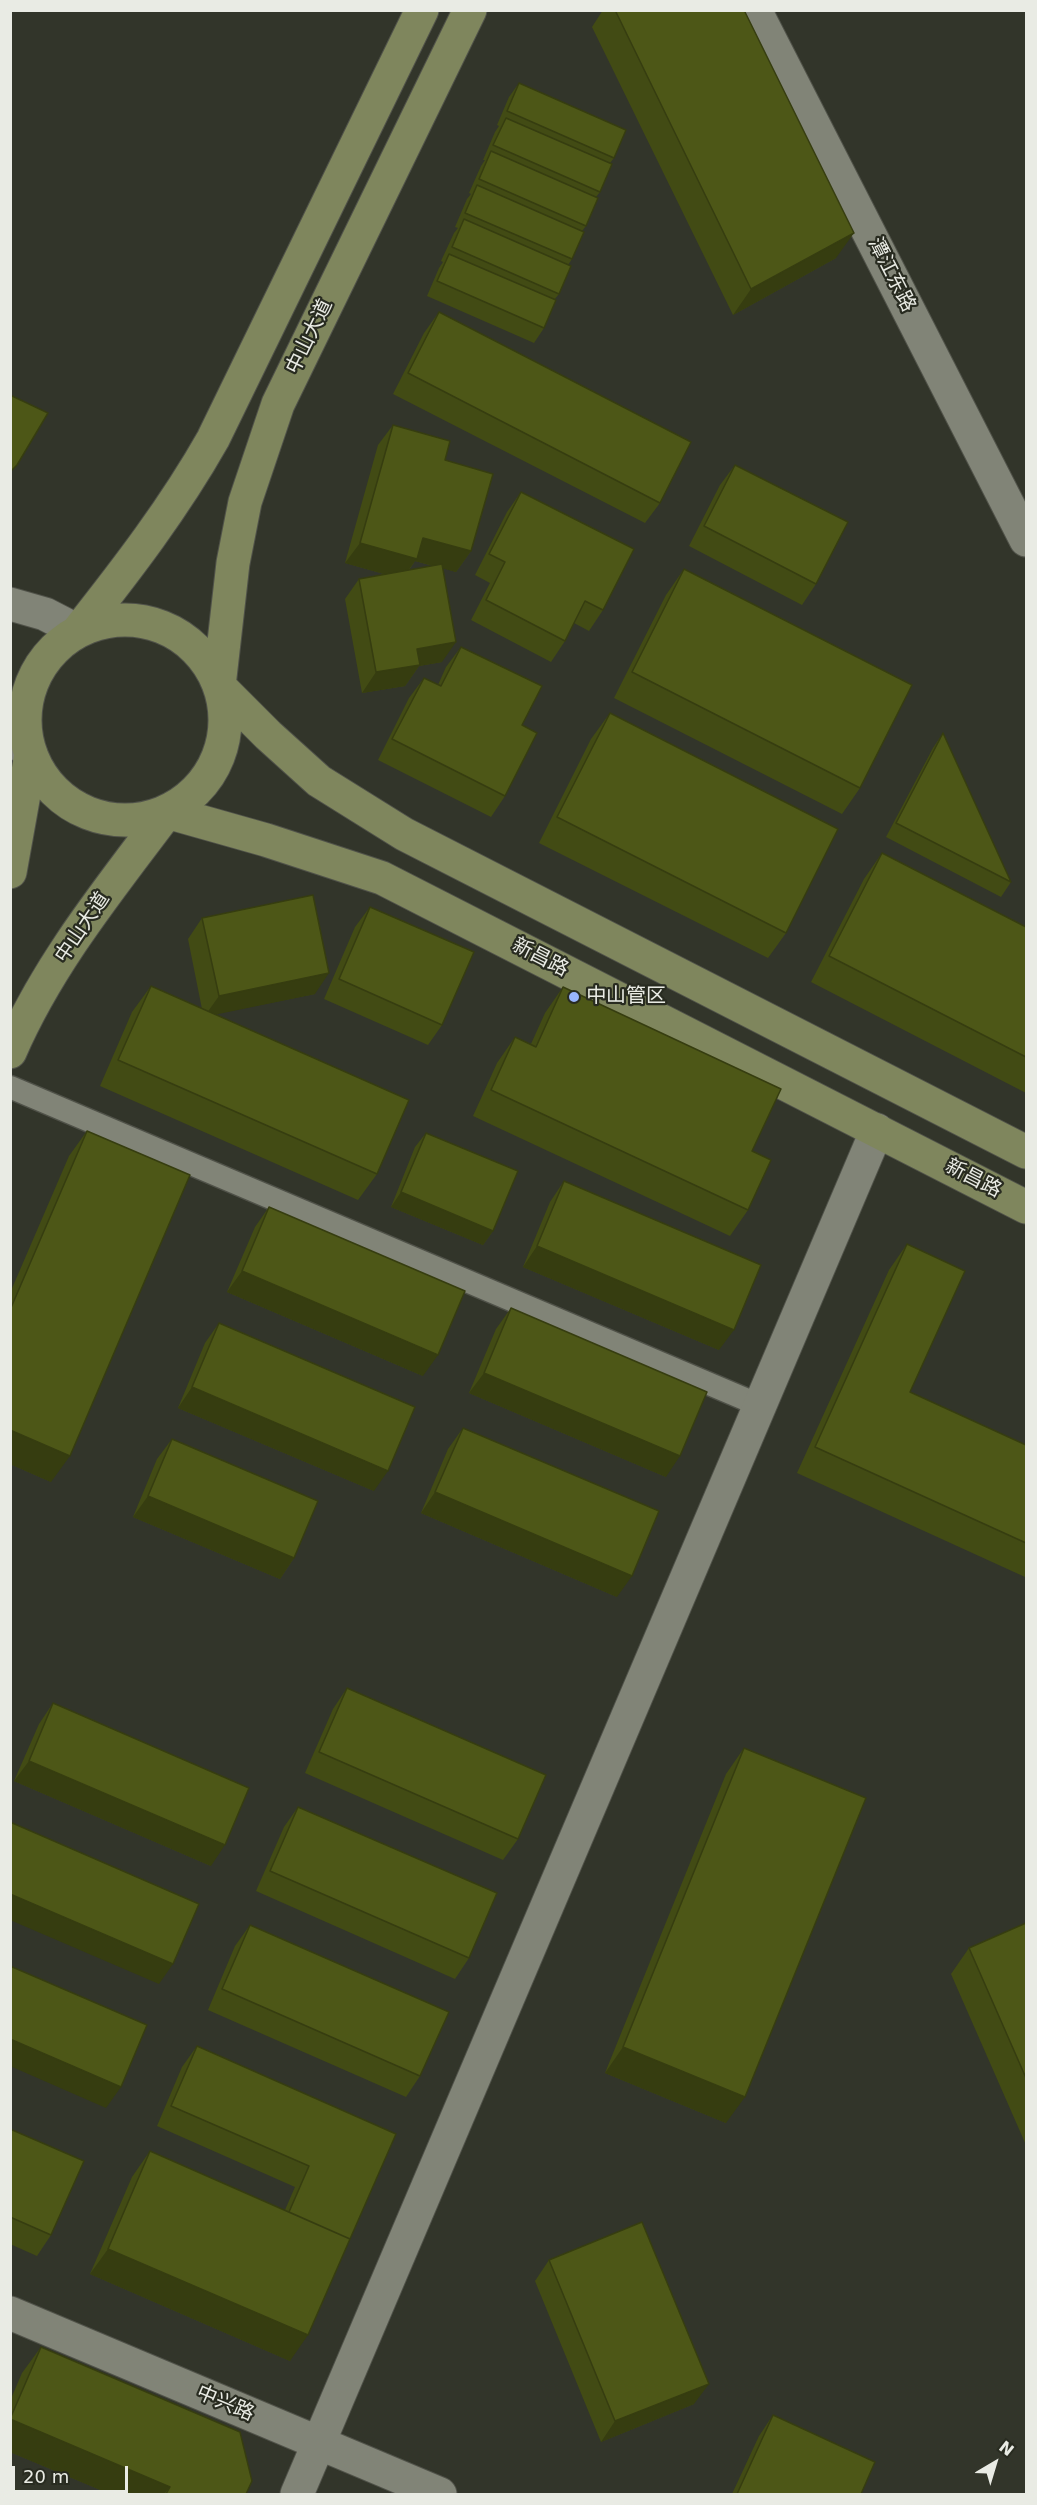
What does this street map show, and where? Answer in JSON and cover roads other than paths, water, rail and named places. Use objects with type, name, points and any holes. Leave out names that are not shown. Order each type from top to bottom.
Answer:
[{"type":"main road","points":[[10,872],[26,699],[37,672],[54,648],[78,631],[188,484],[213,440],[422,10]]},
{"type":"main road","name":"中山大道","points":[[219,686],[229,594],[245,502],[278,404],[470,10]]},
{"type":"main road","points":[[21,745],[44,780],[64,800],[89,814],[113,820],[138,820],[167,812],[192,795],[211,773],[222,745],[225,716],[219,686],[206,661],[186,641],[161,627],[134,620],[107,622],[78,631]]},
{"type":"main road","points":[[219,686],[319,781],[404,834],[1026,1152]]},
{"type":"main road","name":"中山大道","points":[[10,1052],[67,950],[167,812]]},
{"type":"main road","name":"新昌路","points":[[167,812],[266,840],[382,878],[1026,1207]]},
{"type":"street","name":"潭江东路","points":[[755,10],[1026,540]]},
{"type":"street","points":[[10,604],[45,614],[78,631]]},
{"type":"street","points":[[297,2494],[877,1130]]},
{"type":"street","name":"中兴路","points":[[10,2313],[440,2494]]},
{"type":"lane","points":[[10,1087],[759,1405]]},
{"type":"place","name":"中山管区","points":[[574,997]]}]
